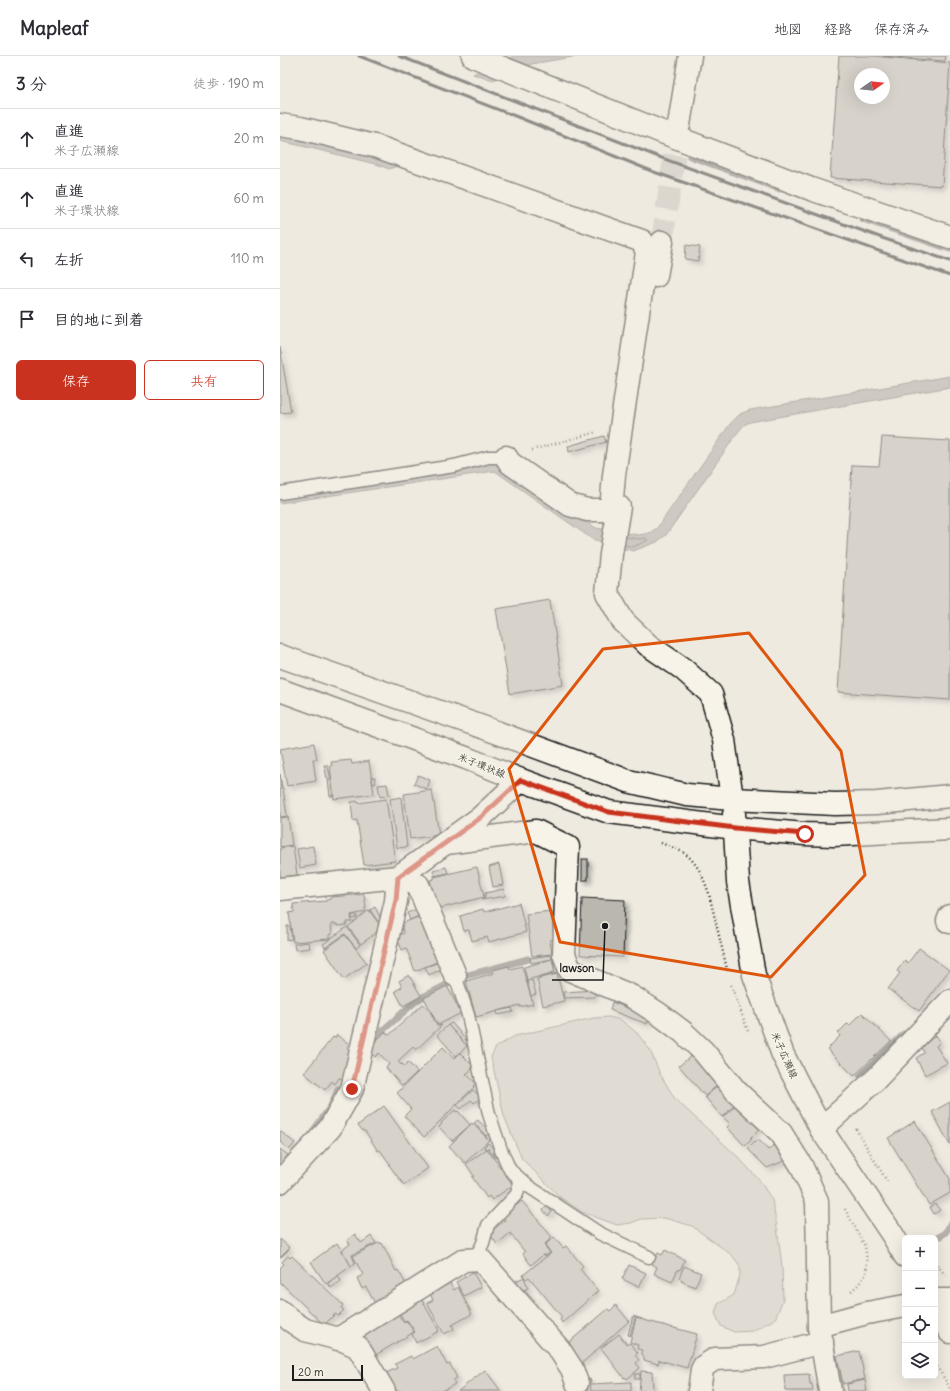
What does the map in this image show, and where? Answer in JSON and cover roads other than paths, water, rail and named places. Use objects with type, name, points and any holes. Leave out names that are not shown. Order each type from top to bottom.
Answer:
[{"type":"street","points":[[473,56],[662,132],[803,186],[950,237]]},
{"type":"street","points":[[679,125],[690,56]]},
{"type":"street","points":[[280,125],[300,128],[378,147],[624,233],[642,241],[647,252],[614,475],[614,520]]},
{"type":"street","points":[[614,520],[662,242]]},
{"type":"street","points":[[506,457],[510,463],[570,505],[614,520]]},
{"type":"street","name":"米子広瀬線","points":[[614,520],[607,593],[623,621],[648,645],[684,669],[710,694],[724,740],[735,828],[738,882],[754,975],[784,1055],[821,1129],[902,1251]]},
{"type":"street","points":[[280,656],[485,728],[628,781],[687,795],[732,799],[835,804],[877,803],[950,796]]},
{"type":"street","name":"米子環状線","points":[[280,690],[609,812],[735,828]]},
{"type":"street","points":[[280,1182],[330,1128],[352,1089],[396,900],[398,877],[480,818],[521,780]]},
{"type":"street","points":[[735,828],[833,835],[950,829]]},
{"type":"street","points":[[446,843],[536,831],[568,848],[564,954],[570,970],[631,996],[683,1032],[703,1051],[736,1091],[781,1133],[801,1165],[817,1201],[820,1334],[830,1391]]},
{"type":"street","points":[[280,889],[398,877],[418,885],[455,975]]},
{"type":"street","points":[[950,916],[948,921],[950,922]]},
{"type":"street","points":[[821,1129],[876,1079],[950,1001]]},
{"type":"street","points":[[338,1339],[464,1260],[475,1259],[480,1260],[559,1349],[572,1369],[577,1383]]},
{"type":"street","points":[[938,1300],[950,1300]]},
{"type":"street","points":[[699,1391],[704,1366],[715,1359],[764,1357],[867,1313],[902,1307]]},
{"type":"street","points":[[936,1307],[950,1332]]},
{"type":"street","points":[[280,1311],[305,1330],[338,1339],[358,1347],[384,1391]]},
{"type":"lane","points":[[280,493],[454,466],[489,456],[506,457]]},
{"type":"lane","points":[[455,975],[468,1015],[489,1114],[501,1150],[510,1170],[534,1190],[600,1233],[649,1257]]},
{"type":"lane","points":[[475,1259],[483,1243],[488,1225],[517,1194],[519,1185],[518,1177]]},
{"type":"water","points":[[514,56],[578,56],[532,64],[523,69],[519,67],[493,81],[473,74]]},
{"type":"water","points":[[280,131],[395,142],[417,148],[405,161],[389,169],[379,165],[280,141]]},
{"type":"water","points":[[950,376],[950,387],[750,422],[744,425],[666,535],[657,542],[633,551],[592,539],[495,471],[280,503],[280,497],[459,472],[459,468],[490,461],[502,464],[596,528],[639,535],[649,533],[657,528],[730,424],[740,414],[750,410]]},
{"type":"water","points":[[834,1346],[844,1391],[841,1391],[830,1347]]},
{"type":"waterway","points":[[690,156],[780,189]]},
{"type":"waterway","points":[[863,219],[950,249]]},
{"type":"waterway","points":[[465,976],[528,959]]},
{"type":"waterway","points":[[373,1039],[417,1000],[452,982]]},
{"type":"waterway","points":[[861,1076],[904,1034]]},
{"type":"waterway","points":[[314,1130],[331,1106],[338,1089]]},
{"type":"waterway","points":[[938,1238],[948,1229],[950,1224]]},
{"type":"tunnel","points":[[662,242],[679,125]]},
{"type":"railway","points":[[359,56],[515,116],[654,172],[950,276]]},
{"type":"railway","points":[[399,56],[659,157],[950,261]]},
{"type":"place","name":"lawson","points":[[605,926]]}]
